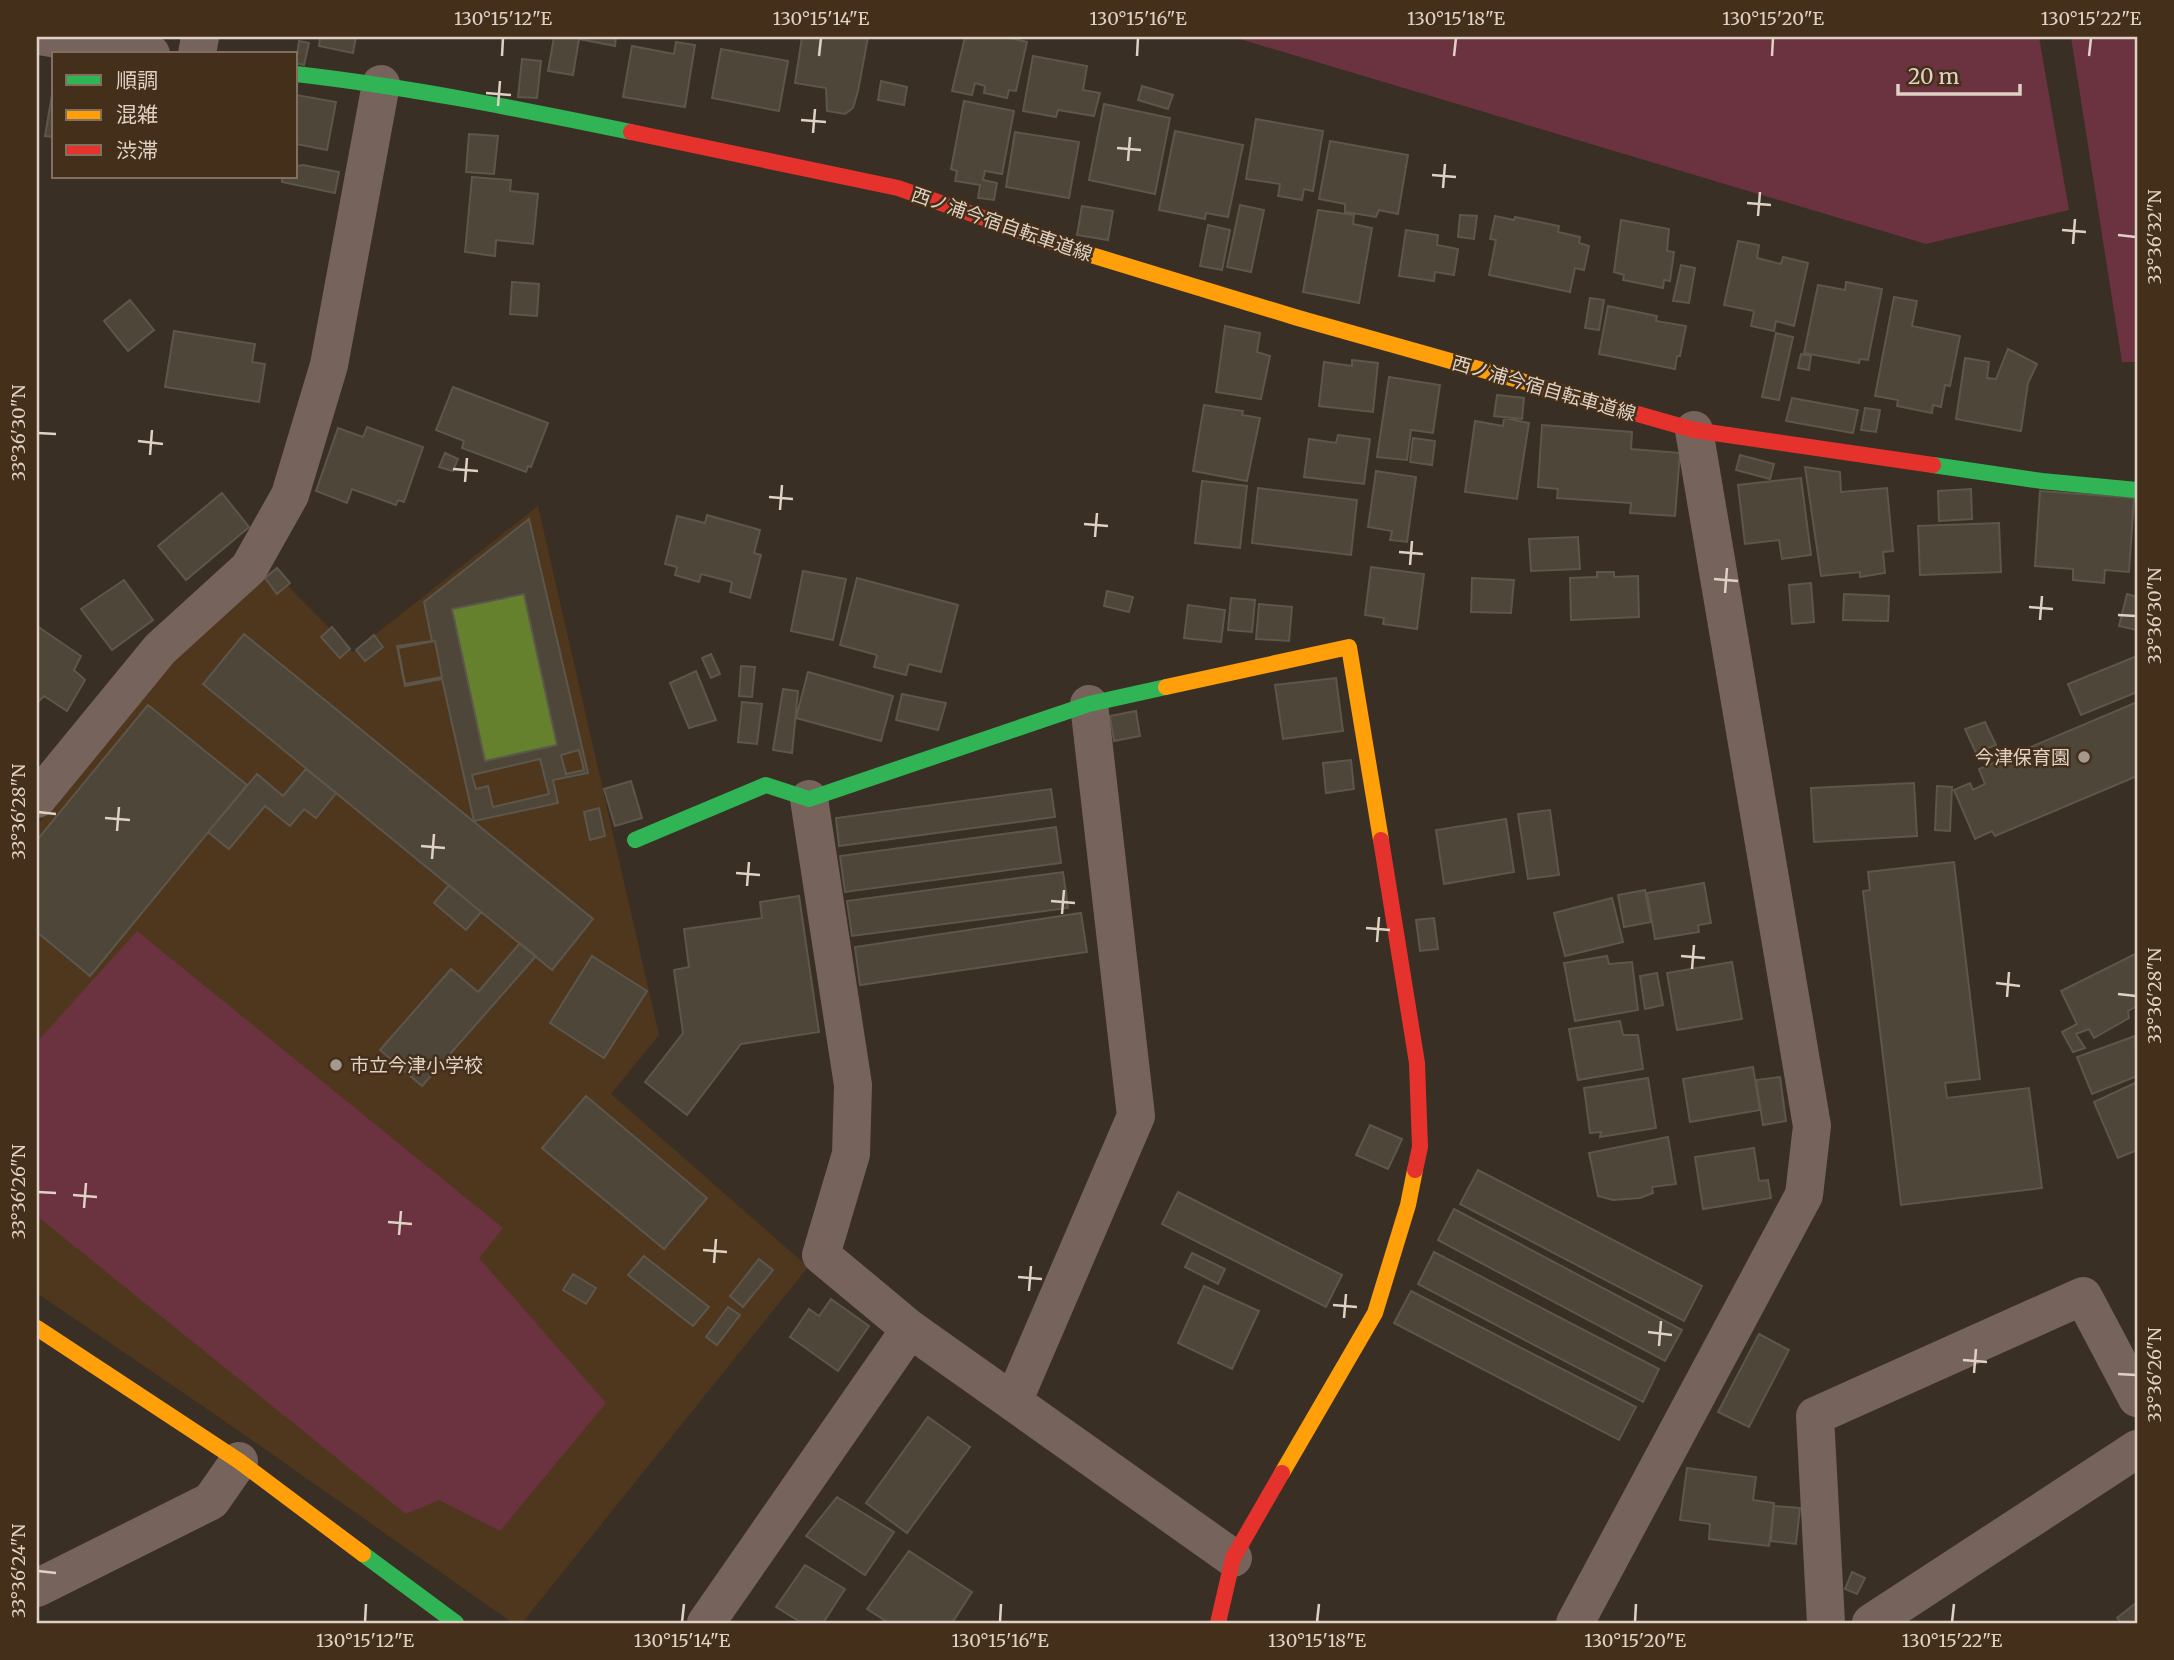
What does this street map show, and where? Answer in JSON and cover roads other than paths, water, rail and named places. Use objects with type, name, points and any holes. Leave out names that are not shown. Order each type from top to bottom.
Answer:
[{"type":"street","points":[[45,37],[139,52]]},
{"type":"street","name":"西ノ浦今宿自転車道線","points":[[298,74],[381,84],[527,110],[898,188],[1079,251],[1298,318],[1694,430],[2042,481],[2137,489]]},
{"type":"street","points":[[37,799],[49,760],[160,649],[249,568],[290,495],[329,365],[381,84]]},
{"type":"street","points":[[1575,1623],[1804,1195],[1812,1126],[1694,430]]},
{"type":"street","points":[[635,840],[766,786],[809,799],[1089,705],[1349,647],[1417,1063],[1420,1147],[1408,1205],[1375,1313],[1233,1558],[1218,1623]]},
{"type":"street","points":[[1013,1402],[1136,1116],[1089,705]]},
{"type":"street","points":[[809,799],[853,1086],[851,1154],[821,1255],[910,1329],[1233,1558]]},
{"type":"street","points":[[1826,1623],[1815,1416],[2083,1296],[2137,1398]]},
{"type":"street","points":[[37,1328],[239,1461],[456,1623]]},
{"type":"street","points":[[706,1623],[910,1329]]},
{"type":"street","points":[[1871,1623],[2137,1449]]},
{"type":"street","points":[[37,1588],[211,1500],[239,1461]]},
{"type":"place","name":"今津保育園","points":[[2084,757]]},
{"type":"place","name":"市立今津小学校","points":[[336,1065]]}]
